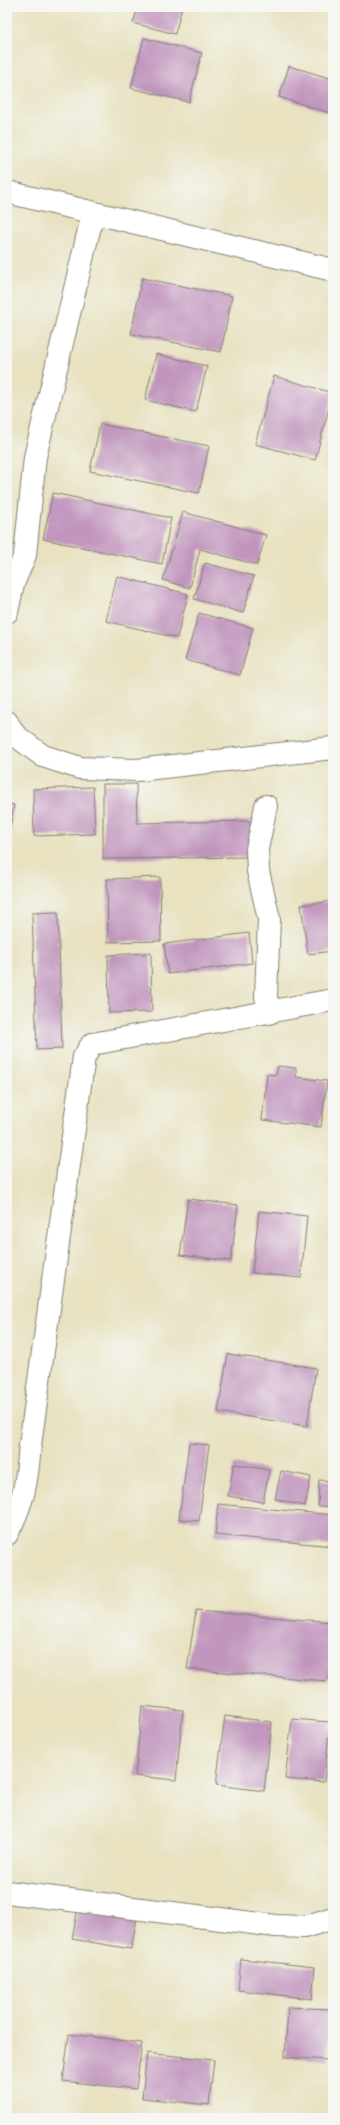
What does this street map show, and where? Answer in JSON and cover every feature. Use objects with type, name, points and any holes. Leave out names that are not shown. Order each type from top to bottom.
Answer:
[{"type":"street","points":[[7,192],[333,270]]},
{"type":"street","points":[[7,612],[13,584],[25,555],[29,529],[29,498],[35,457],[93,213]]},
{"type":"street","points":[[7,722],[15,735],[44,756],[80,768],[137,770],[333,748]]},
{"type":"street","points":[[266,806],[257,849],[258,870],[269,919],[266,996],[269,1013]]},
{"type":"street","points":[[7,1534],[18,1513],[27,1483],[30,1445],[84,1057],[88,1049],[92,1044],[269,1013],[286,1007],[333,1000]]},
{"type":"street","points":[[7,1892],[276,1926],[304,1927],[333,1918]]},
{"type":"building","points":[[101,7],[119,7],[118,11]]},
{"type":"building","points":[[138,7],[182,7],[175,34],[133,23]]},
{"type":"building","points":[[144,38],[202,53],[189,102],[131,88]]},
{"type":"building","points":[[289,66],[333,79],[333,114],[279,97]]},
{"type":"building","points":[[142,278],[232,296],[221,352],[131,334]]},
{"type":"building","points":[[156,354],[207,366],[196,412],[145,400]]},
{"type":"building","points":[[274,376],[333,393],[315,460],[255,444]]},
{"type":"building","points":[[100,424],[209,446],[199,493],[90,471]]},
{"type":"building","points":[[53,493],[171,518],[162,564],[43,539]]},
{"type":"building","points":[[183,512],[266,535],[257,565],[200,549],[190,588],[163,580]]},
{"type":"building","points":[[205,563],[254,576],[243,613],[194,599]]},
{"type":"building","points":[[117,576],[188,594],[177,638],[106,621]]},
{"type":"building","points":[[199,613],[253,628],[240,675],[185,660]]},
{"type":"building","points":[[103,784],[136,784],[137,823],[250,821],[250,857],[103,859]]},
{"type":"building","points":[[93,787],[95,834],[34,836],[33,789]]},
{"type":"building","points":[[7,803],[14,805],[8,838],[7,838]]},
{"type":"building","points":[[160,877],[161,941],[108,942],[107,879]]},
{"type":"building","points":[[333,901],[333,951],[308,954],[301,905]]},
{"type":"building","points":[[58,912],[62,1049],[37,1050],[32,913]]},
{"type":"building","points":[[249,933],[252,963],[168,974],[164,944]]},
{"type":"building","points":[[151,953],[152,1012],[109,1013],[108,955]]},
{"type":"building","points":[[278,1066],[296,1068],[296,1077],[327,1081],[321,1127],[262,1120],[267,1074],[276,1075]]},
{"type":"building","points":[[188,1199],[238,1205],[231,1261],[180,1255]]},
{"type":"building","points":[[259,1211],[307,1216],[301,1278],[252,1273]]},
{"type":"building","points":[[228,1354],[316,1368],[307,1426],[218,1412]]},
{"type":"building","points":[[189,1443],[209,1445],[199,1521],[179,1519]]},
{"type":"building","points":[[234,1464],[269,1470],[263,1502],[228,1496]]},
{"type":"building","points":[[281,1471],[311,1477],[305,1506],[275,1499]]},
{"type":"building","points":[[319,1480],[333,1481],[333,1507],[318,1506]]},
{"type":"building","points":[[218,1504],[333,1515],[333,1546],[215,1535]]},
{"type":"building","points":[[196,1611],[333,1622],[333,1644],[327,1681],[187,1669]]},
{"type":"building","points":[[142,1706],[183,1710],[176,1780],[135,1776]]},
{"type":"building","points":[[225,1716],[272,1722],[264,1791],[216,1785]]},
{"type":"building","points":[[292,1719],[330,1722],[324,1782],[285,1779]]},
{"type":"building","points":[[78,1908],[137,1918],[131,1949],[72,1939]]},
{"type":"building","points":[[241,1959],[315,1967],[312,1999],[238,1990]]},
{"type":"building","points":[[288,2007],[330,2009],[327,2060],[285,2057]]},
{"type":"building","points":[[69,2034],[142,2043],[136,2089],[63,2081]]},
{"type":"building","points":[[147,2053],[214,2060],[209,2105],[142,2098]]}]
